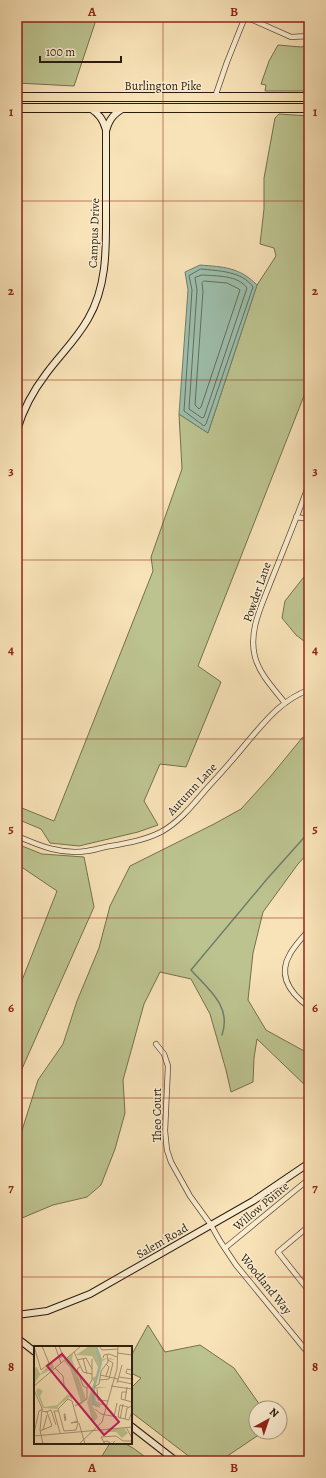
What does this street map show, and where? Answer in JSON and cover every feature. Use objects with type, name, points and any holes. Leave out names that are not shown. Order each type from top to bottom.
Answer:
[{"type":"highway","name":"Burlington Pike","points":[[17,97],[309,97]]},
{"type":"highway","name":"Burlington Pike","points":[[17,108],[309,108]]},
{"type":"street","points":[[215,98],[227,62],[246,17],[291,37],[309,36]]},
{"type":"street","name":"Campus Drive","points":[[90,108],[100,116],[104,122],[106,131]]},
{"type":"street","name":"Campus Drive","points":[[17,430],[23,412],[45,374],[83,329],[90,317],[100,290],[105,270],[106,250],[106,131],[108,122],[124,108]]},
{"type":"street","name":"Powder Lane","points":[[285,703],[266,679],[257,664],[253,638],[262,603],[309,484]]},
{"type":"street","points":[[296,517],[309,519]]},
{"type":"street","name":"Autumn Lane","points":[[17,836],[47,848],[58,851],[72,852],[87,851],[125,844],[154,835],[168,827],[186,813],[260,728],[285,703],[309,690]]},
{"type":"street","points":[[309,930],[290,954],[285,966],[286,978],[290,989],[298,999],[309,1007]]},
{"type":"street","name":"Theo Court","points":[[156,1044],[164,1054],[168,1066],[164,1131],[169,1156],[177,1174],[190,1196],[211,1225]]},
{"type":"street","name":"Salem Road","points":[[17,1315],[47,1311],[90,1294],[268,1191],[309,1163]]},
{"type":"street","name":"Willow Pointe","points":[[225,1248],[309,1179]]},
{"type":"street","name":"Woodland Way","points":[[211,1225],[236,1265],[308,1351]]},
{"type":"street","points":[[309,1226],[278,1252],[309,1291]]},
{"type":"street","points":[[17,1338],[34,1351]]},
{"type":"street","points":[[132,1427],[176,1461]]},
{"type":"green space","points":[[17,17],[97,17],[74,86],[17,83]]},
{"type":"green space","points":[[278,45],[301,47],[309,45],[309,91],[265,91],[266,85],[261,84],[269,61]]},
{"type":"green space","points":[[279,114],[309,116],[309,383],[198,666],[221,682],[186,767],[160,764],[144,801],[158,825],[138,832],[79,846],[50,843],[41,829],[17,819],[17,806],[54,821],[153,571],[151,557],[182,469],[179,414],[208,433],[257,285],[276,256],[274,248],[260,244],[264,209],[264,178],[275,118]]},
{"type":"green space","points":[[309,572],[309,645],[296,635],[282,618],[285,601]]},
{"type":"green space","points":[[309,734],[309,852],[298,864],[263,912],[253,953],[248,1000],[266,1030],[304,1051],[309,1049],[309,1089],[257,1039],[254,1058],[253,1082],[231,1092],[210,1014],[191,979],[160,972],[144,1004],[123,1080],[125,1113],[115,1149],[101,1185],[87,1197],[53,1205],[22,1218],[17,1217],[17,1146],[38,1080],[63,1044],[77,1001],[99,948],[110,906],[130,866],[241,809],[302,738]]},
{"type":"green space","points":[[17,844],[42,854],[84,857],[94,907],[17,1080],[17,993],[57,891],[17,864]]},
{"type":"green space","points":[[148,1325],[165,1352],[200,1345],[234,1368],[256,1400],[248,1400],[248,1440],[251,1440],[220,1461],[195,1461],[132,1413],[132,1387],[141,1378],[132,1374],[132,1354]]},
{"type":"green space","points":[[109,1444],[126,1444],[151,1461],[99,1461]]},
{"type":"water","points":[[200,265],[224,267],[237,271],[257,285],[208,433],[179,414],[188,290],[185,272]]},
{"type":"waterway","points":[[222,1035],[224,1015],[221,1007],[211,991],[191,970],[267,879],[309,832]]}]
